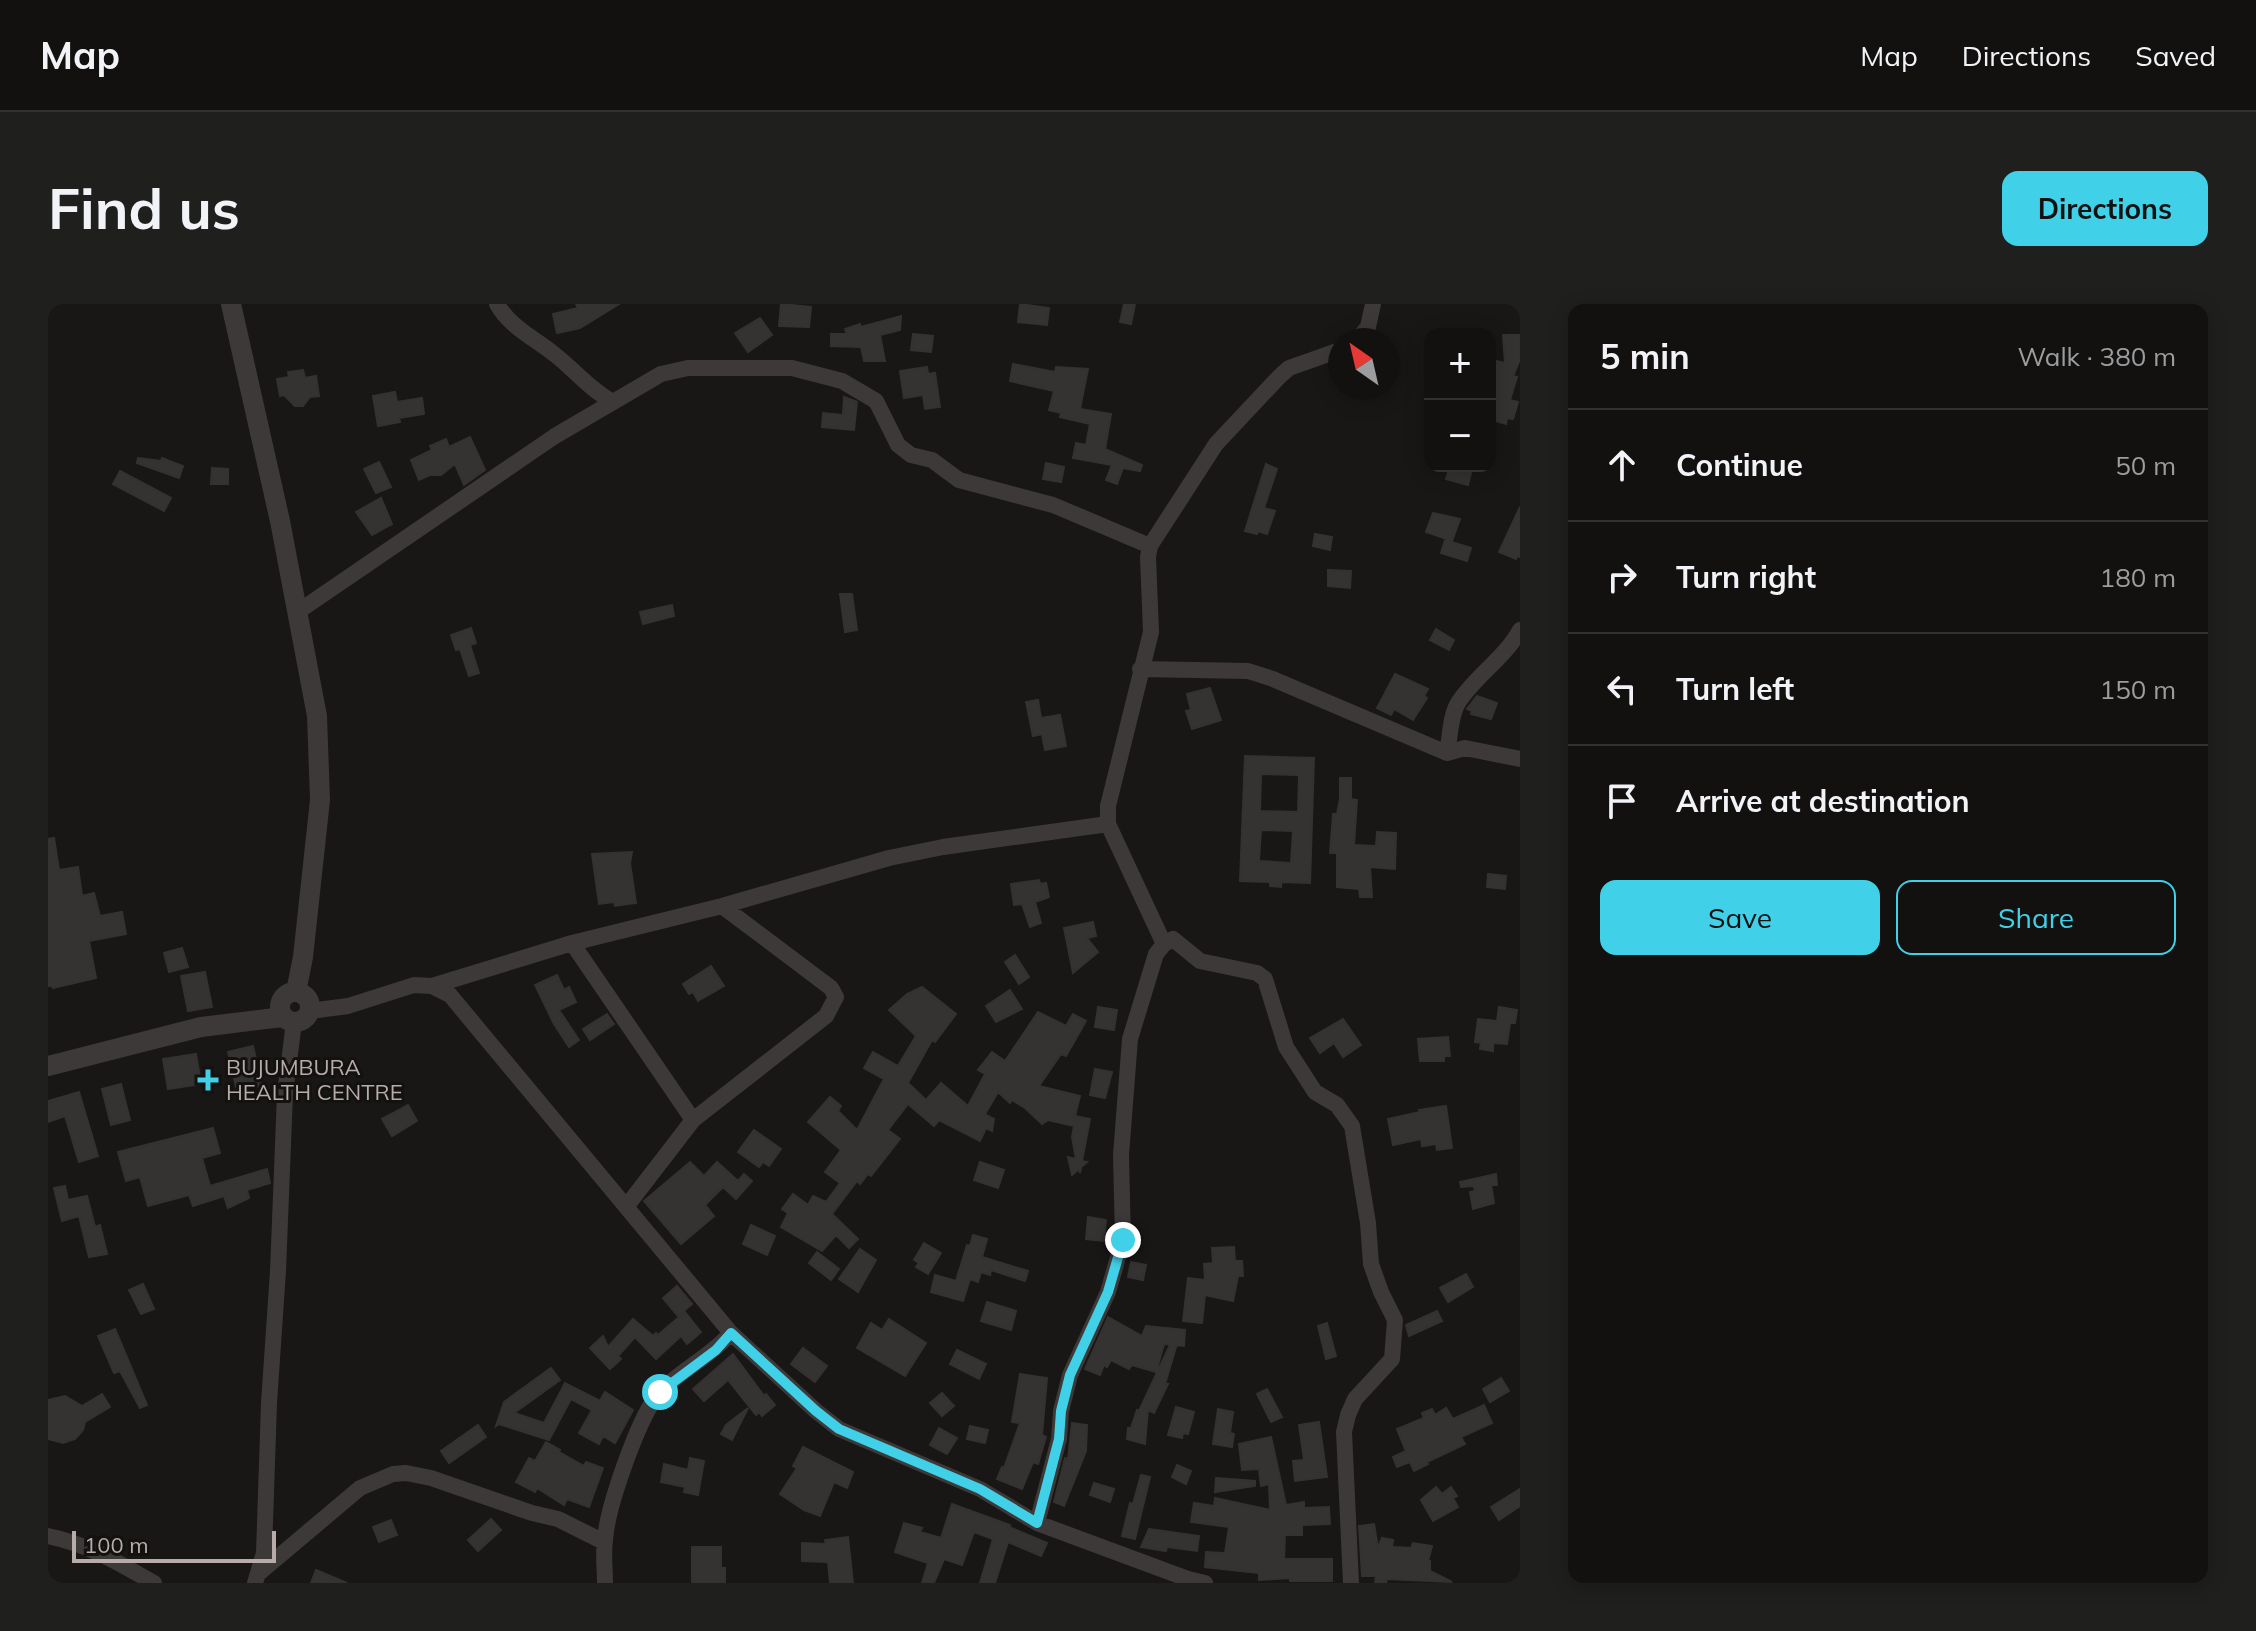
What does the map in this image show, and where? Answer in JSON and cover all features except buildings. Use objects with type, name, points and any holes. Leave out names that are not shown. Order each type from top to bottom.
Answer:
[{"type":"street","points":[[231,304],[299,611],[317,716],[320,800],[303,957],[296,992],[281,1000],[280,1009],[296,1017]]},
{"type":"street","points":[[497,304],[520,330],[553,353],[597,394],[613,402]]},
{"type":"street","points":[[1367,328],[1375,305]]},
{"type":"street","points":[[1164,944],[1108,824],[1108,806],[1151,632],[1150,546],[1216,444],[1289,368],[1328,354]]},
{"type":"street","points":[[299,611],[555,436],[661,374],[688,368],[792,368],[842,381],[876,401],[898,445],[911,455],[932,460],[959,480],[1053,505],[1150,546]]},
{"type":"street","points":[[1447,753],[1456,706],[1504,655],[1520,630]]},
{"type":"street","points":[[1140,669],[1248,671],[1447,753],[1465,748],[1520,759]]},
{"type":"street","points":[[48,1066],[201,1027],[296,1017],[348,1006],[414,985],[432,986],[572,943],[722,906],[889,858],[943,847],[1108,824]]},
{"type":"street","points":[[626,1207],[693,1120],[826,1016],[836,997],[831,988],[722,906]]},
{"type":"street","points":[[1037,1523],[1059,1439],[1061,1411],[1070,1375],[1108,1292],[1123,1240],[1121,1155],[1130,1039],[1156,954],[1173,939],[1200,961],[1257,973],[1265,979],[1286,1047],[1315,1092],[1337,1105],[1352,1126],[1368,1223],[1371,1264],[1381,1292],[1391,1306],[1396,1334],[1392,1359],[1355,1399],[1344,1432],[1351,1583]]},
{"type":"street","points":[[572,943],[693,1120]]},
{"type":"street","points":[[432,986],[450,995],[731,1333],[839,1429],[980,1489],[1037,1523],[1205,1583]]},
{"type":"street","points":[[256,1578],[264,1553],[285,1094],[296,1017]]},
{"type":"street","points":[[605,1583],[604,1542],[609,1513],[640,1426],[653,1401],[667,1386],[716,1350],[731,1333]]},
{"type":"street","points":[[256,1578],[360,1488],[393,1474],[431,1478],[558,1519],[604,1542]]},
{"type":"street","points":[[48,1536],[79,1543],[154,1583]]},
{"type":"place","name":"BUJUMBURA HEALTH CENTRE","points":[[208,1080]]},
{"type":"route","points":[[660,1392],[716,1350],[731,1333],[839,1429],[980,1489],[1037,1523],[1059,1439],[1061,1411],[1070,1375],[1108,1292],[1123,1240]]}]
